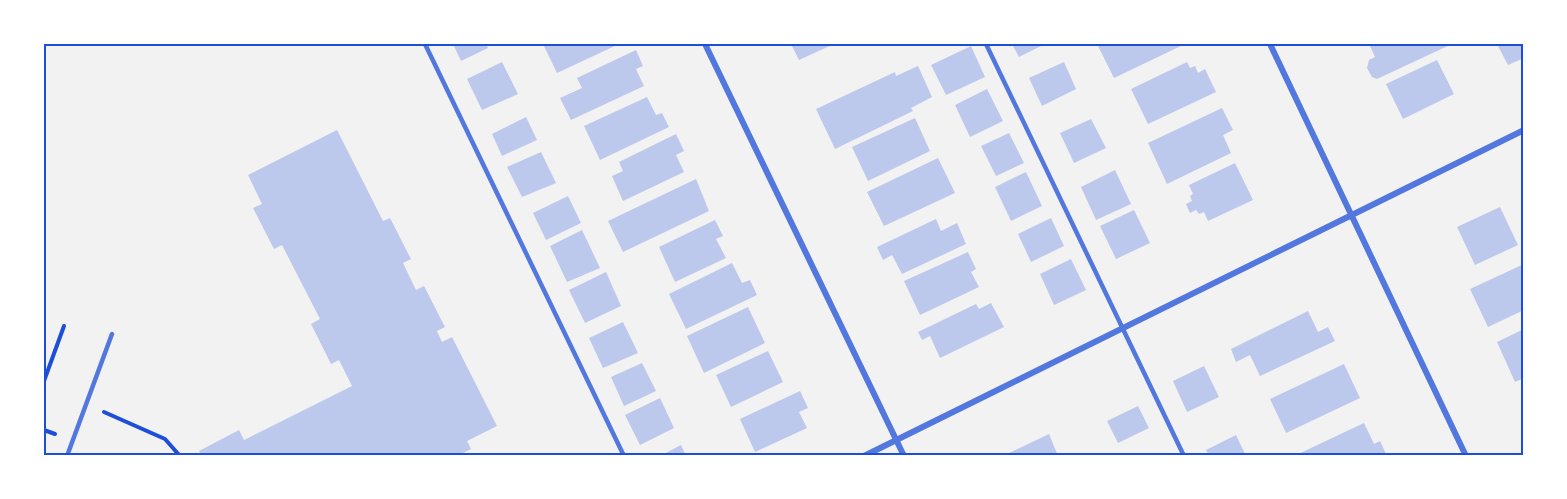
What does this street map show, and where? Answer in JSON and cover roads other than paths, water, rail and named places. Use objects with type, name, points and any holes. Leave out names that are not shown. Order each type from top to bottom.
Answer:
[{"type":"street","points":[[705,44],[904,456]]},
{"type":"street","points":[[1270,44],[1466,456]]},
{"type":"street","points":[[864,456],[1524,130]]},
{"type":"lane","points":[[425,44],[624,456]]},
{"type":"lane","points":[[986,44],[1184,456]]},
{"type":"lane","points":[[67,456],[112,334]]}]
